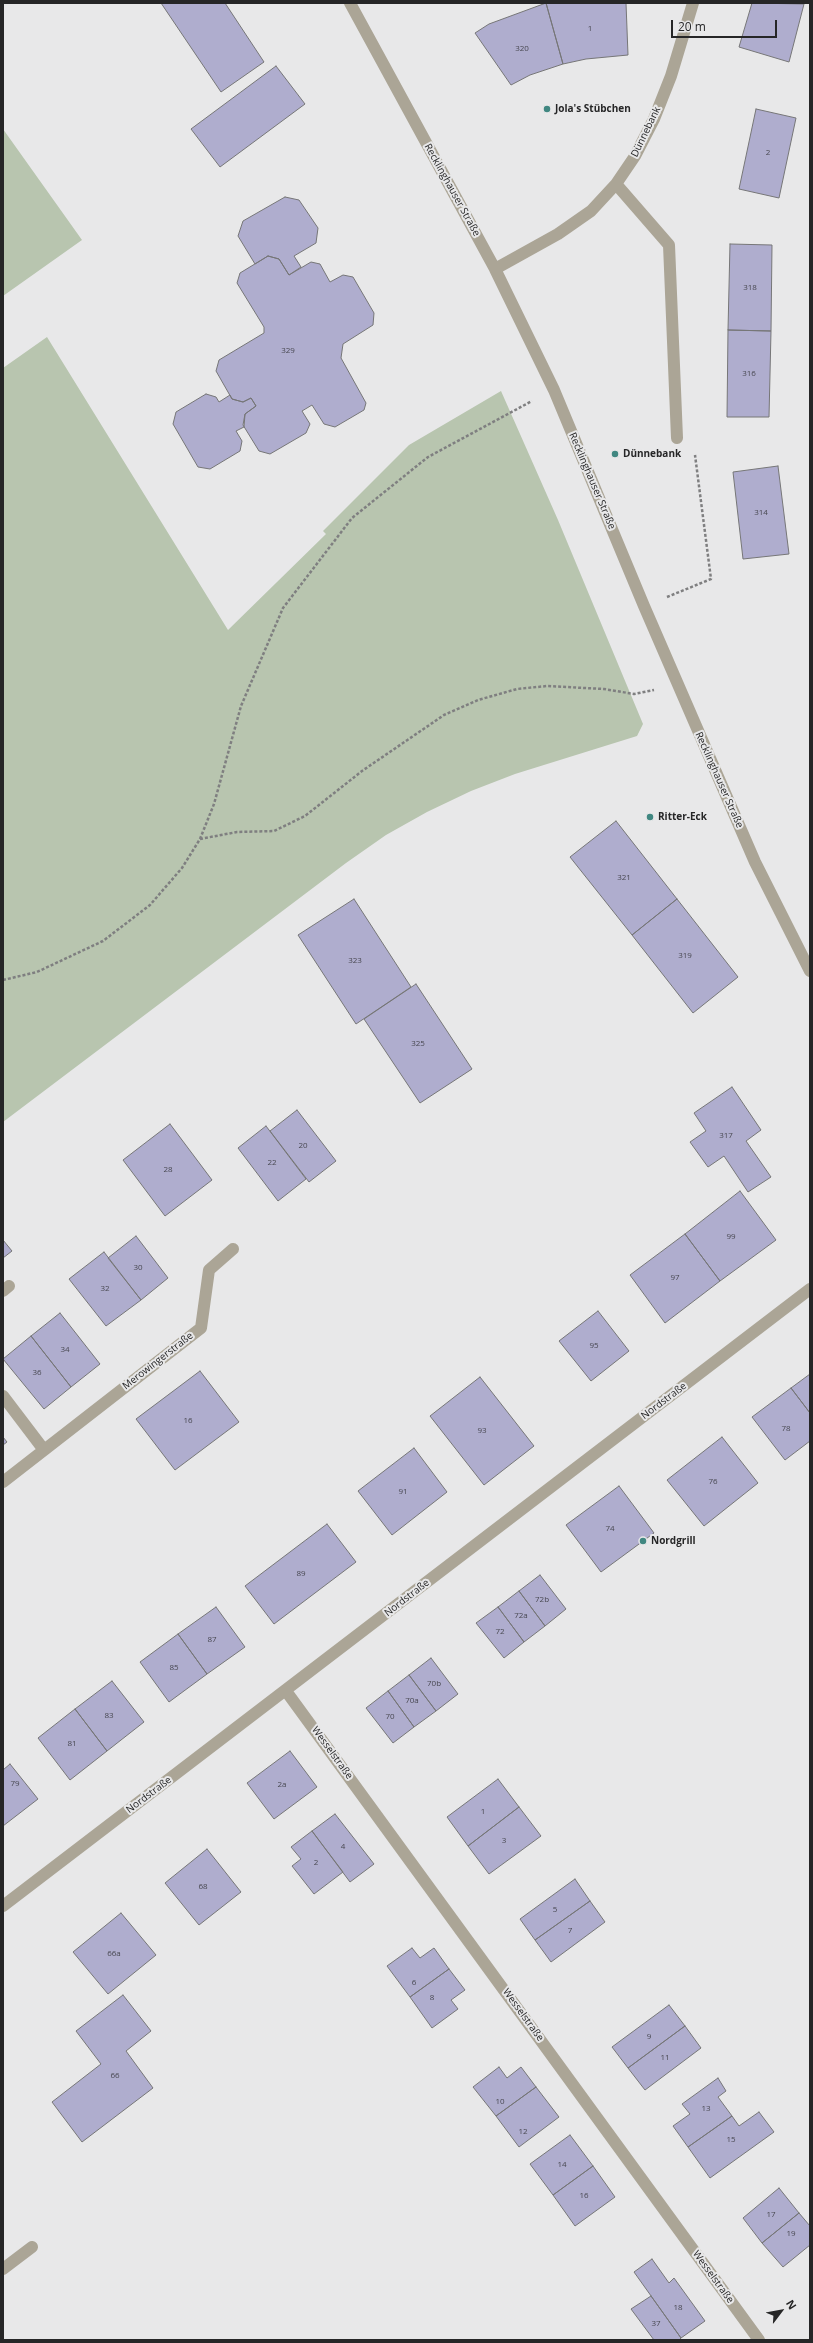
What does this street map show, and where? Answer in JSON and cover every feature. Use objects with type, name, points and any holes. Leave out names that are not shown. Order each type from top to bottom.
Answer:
[{"type":"street","name":"Recklinghauser Straße","points":[[350,3],[495,269],[554,390],[644,606],[754,862],[810,971]]},
{"type":"street","name":"Dünnebank","points":[[495,269],[558,234],[591,211],[616,184],[635,156],[654,118],[671,76],[693,3]]},
{"type":"street","points":[[616,184],[669,245],[677,438]]},
{"type":"street","name":"Merowingerstraße","points":[[3,1482],[201,1328],[209,1270],[233,1249]]},
{"type":"street","name":"Nordstraße","points":[[3,1906],[810,1289]]},
{"type":"street","points":[[3,1396],[44,1450]]},
{"type":"street","name":"Wesselstraße","points":[[286,1691],[758,2340]]},
{"type":"street","points":[[3,2269],[32,2247]]},
{"type":"path","points":[[3,980],[37,972],[103,941],[150,904],[182,868],[200,839],[214,804],[241,706],[283,608],[352,518],[428,457],[554,390]]},
{"type":"path","points":[[644,606],[711,579],[695,452],[677,438]]},
{"type":"path","points":[[200,839],[237,832],[274,831],[305,816],[374,763],[444,715],[478,700],[517,690],[547,686],[604,689],[634,694],[678,685]]},
{"type":"green space","points":[[3,129],[82,240],[3,296]]},
{"type":"green space","points":[[47,337],[228,630],[326,534],[323,531],[409,445],[501,391],[558,520],[643,724],[637,736],[515,774],[471,791],[427,812],[386,835],[346,863],[3,1122],[3,368]]},
{"type":"building","points":[[161,3],[225,3],[264,62],[221,92]]},
{"type":"building","points":[[546,3],[626,3],[628,55],[586,59],[563,64]]},
{"type":"building","points":[[546,3],[563,64],[530,75],[511,85],[475,33],[489,24]]},
{"type":"building","points":[[752,3],[804,4],[789,62],[739,47]]},
{"type":"building","points":[[276,66],[305,104],[220,167],[191,129]]},
{"type":"building","points":[[756,109],[796,118],[779,198],[739,189]]},
{"type":"building","points":[[285,197],[299,200],[318,228],[316,243],[294,256],[301,267],[289,275],[279,259],[268,256],[255,264],[238,236],[243,221]]},
{"type":"building","points":[[730,244],[772,245],[771,331],[728,330]]},
{"type":"building","points":[[268,256],[279,259],[289,275],[311,262],[320,264],[330,282],[343,275],[353,277],[374,313],[373,325],[343,344],[341,358],[366,403],[364,410],[335,427],[324,424],[312,405],[302,411],[310,424],[306,433],[270,454],[259,451],[243,425],[245,414],[256,406],[251,398],[243,402],[232,399],[216,371],[219,360],[264,333],[264,327],[237,283],[240,273]]},
{"type":"building","points":[[728,330],[771,331],[769,417],[727,417]]},
{"type":"building","points":[[206,394],[216,397],[219,402],[230,395],[232,399],[243,402],[251,398],[256,406],[245,414],[244,427],[236,431],[242,441],[240,451],[210,469],[198,467],[173,424],[176,412]]},
{"type":"building","points":[[778,466],[789,554],[743,559],[733,472]]},
{"type":"building","points":[[616,821],[677,899],[632,935],[570,857]]},
{"type":"building","points":[[354,899],[411,987],[356,1024],[298,935]]},
{"type":"building","points":[[677,899],[738,977],[693,1013],[632,935]]},
{"type":"building","points":[[416,984],[472,1069],[420,1103],[364,1019]]},
{"type":"building","points":[[732,1087],[761,1130],[746,1141],[771,1177],[748,1192],[724,1156],[708,1167],[690,1142],[706,1131],[694,1113]]},
{"type":"building","points":[[297,1110],[336,1161],[309,1182],[270,1131]]},
{"type":"building","points":[[170,1124],[212,1180],[165,1216],[123,1160]]},
{"type":"building","points":[[266,1126],[306,1179],[278,1201],[238,1148]]},
{"type":"building","points":[[740,1191],[776,1240],[720,1281],[685,1234]]},
{"type":"building","points":[[685,1234],[720,1281],[665,1323],[630,1275]]},
{"type":"building","points":[[136,1236],[168,1278],[141,1300],[108,1258]]},
{"type":"building","points":[[3,1240],[12,1251],[3,1258]]},
{"type":"building","points":[[104,1252],[141,1300],[106,1326],[69,1279]]},
{"type":"building","points":[[598,1311],[629,1351],[591,1381],[559,1341]]},
{"type":"building","points":[[60,1313],[100,1364],[71,1387],[31,1336]]},
{"type":"building","points":[[31,1336],[71,1387],[44,1409],[3,1359]]},
{"type":"building","points":[[200,1371],[239,1422],[175,1470],[136,1419]]},
{"type":"building","points":[[810,1374],[810,1413],[791,1388]]},
{"type":"building","points":[[480,1377],[534,1446],[484,1485],[430,1416]]},
{"type":"building","points":[[791,1388],[810,1413],[810,1441],[785,1460],[752,1417]]},
{"type":"building","points":[[3,1437],[7,1442],[3,1445]]},
{"type":"building","points":[[722,1437],[758,1483],[704,1526],[667,1480]]},
{"type":"building","points":[[414,1448],[447,1492],[392,1535],[358,1491]]},
{"type":"building","points":[[619,1486],[654,1533],[601,1572],[566,1525]]},
{"type":"building","points":[[327,1524],[356,1562],[274,1624],[245,1586]]},
{"type":"building","points":[[540,1575],[566,1609],[545,1626],[519,1591]]},
{"type":"building","points":[[519,1591],[545,1626],[524,1642],[498,1607]]},
{"type":"building","points":[[216,1607],[245,1647],[207,1674],[178,1634]]},
{"type":"building","points":[[498,1607],[524,1642],[504,1658],[476,1623]]},
{"type":"building","points":[[178,1634],[207,1674],[169,1702],[140,1662]]},
{"type":"building","points":[[431,1658],[458,1694],[436,1711],[409,1675]]},
{"type":"building","points":[[409,1675],[436,1711],[414,1727],[388,1691]]},
{"type":"building","points":[[112,1681],[144,1722],[107,1751],[75,1709]]},
{"type":"building","points":[[388,1691],[414,1727],[393,1743],[366,1708]]},
{"type":"building","points":[[75,1709],[107,1751],[70,1780],[38,1738]]},
{"type":"building","points":[[290,1751],[317,1787],[274,1819],[247,1783]]},
{"type":"building","points":[[10,1764],[38,1799],[3,1826],[3,1770]]},
{"type":"building","points":[[498,1779],[519,1807],[468,1846],[447,1817]]},
{"type":"building","points":[[519,1807],[541,1836],[489,1874],[468,1846]]},
{"type":"building","points":[[335,1814],[374,1864],[350,1882],[312,1831]]},
{"type":"building","points":[[312,1831],[343,1872],[314,1894],[292,1866],[301,1859],[291,1847]]},
{"type":"building","points":[[207,1849],[241,1892],[199,1925],[165,1883]]},
{"type":"building","points":[[575,1879],[590,1901],[535,1940],[520,1919]]},
{"type":"building","points":[[590,1901],[605,1922],[551,1962],[535,1940]]},
{"type":"building","points":[[121,1913],[156,1955],[108,1994],[73,1952]]},
{"type":"building","points":[[412,1948],[420,1958],[434,1948],[449,1969],[410,1997],[387,1966]]},
{"type":"building","points":[[449,1969],[465,1990],[451,2000],[458,2009],[432,2028],[410,1997]]},
{"type":"building","points":[[123,1995],[151,2031],[126,2051],[153,2088],[82,2142],[52,2102],[101,2064],[76,2031]]},
{"type":"building","points":[[669,2005],[685,2026],[628,2068],[612,2047]]},
{"type":"building","points":[[685,2026],[701,2048],[645,2090],[628,2068]]},
{"type":"building","points":[[499,2067],[507,2078],[521,2067],[536,2087],[496,2116],[473,2087]]},
{"type":"building","points":[[718,2078],[726,2091],[718,2097],[732,2116],[688,2147],[673,2126],[690,2114],[682,2104]]},
{"type":"building","points":[[536,2087],[559,2117],[519,2147],[496,2116]]},
{"type":"building","points":[[759,2112],[774,2132],[710,2178],[688,2147],[732,2116],[739,2126]]},
{"type":"building","points":[[570,2135],[593,2166],[553,2195],[530,2164]]},
{"type":"building","points":[[593,2166],[615,2197],[575,2226],[553,2195]]},
{"type":"building","points":[[779,2188],[799,2213],[762,2243],[743,2218]]},
{"type":"building","points":[[799,2213],[810,2226],[810,2245],[783,2267],[762,2243]]},
{"type":"building","points":[[652,2259],[669,2283],[674,2278],[705,2321],[681,2338],[634,2272]]},
{"type":"building","points":[[651,2296],[681,2338],[679,2340],[654,2340],[631,2309]]},
{"type":"place","name":"Jola's Stübchen","points":[[547,109]]},
{"type":"place","name":"Dünnebank","points":[[615,454]]},
{"type":"place","name":"Ritter-Eck","points":[[650,817]]},
{"type":"place","name":"Nordgrill","points":[[643,1541]]}]
